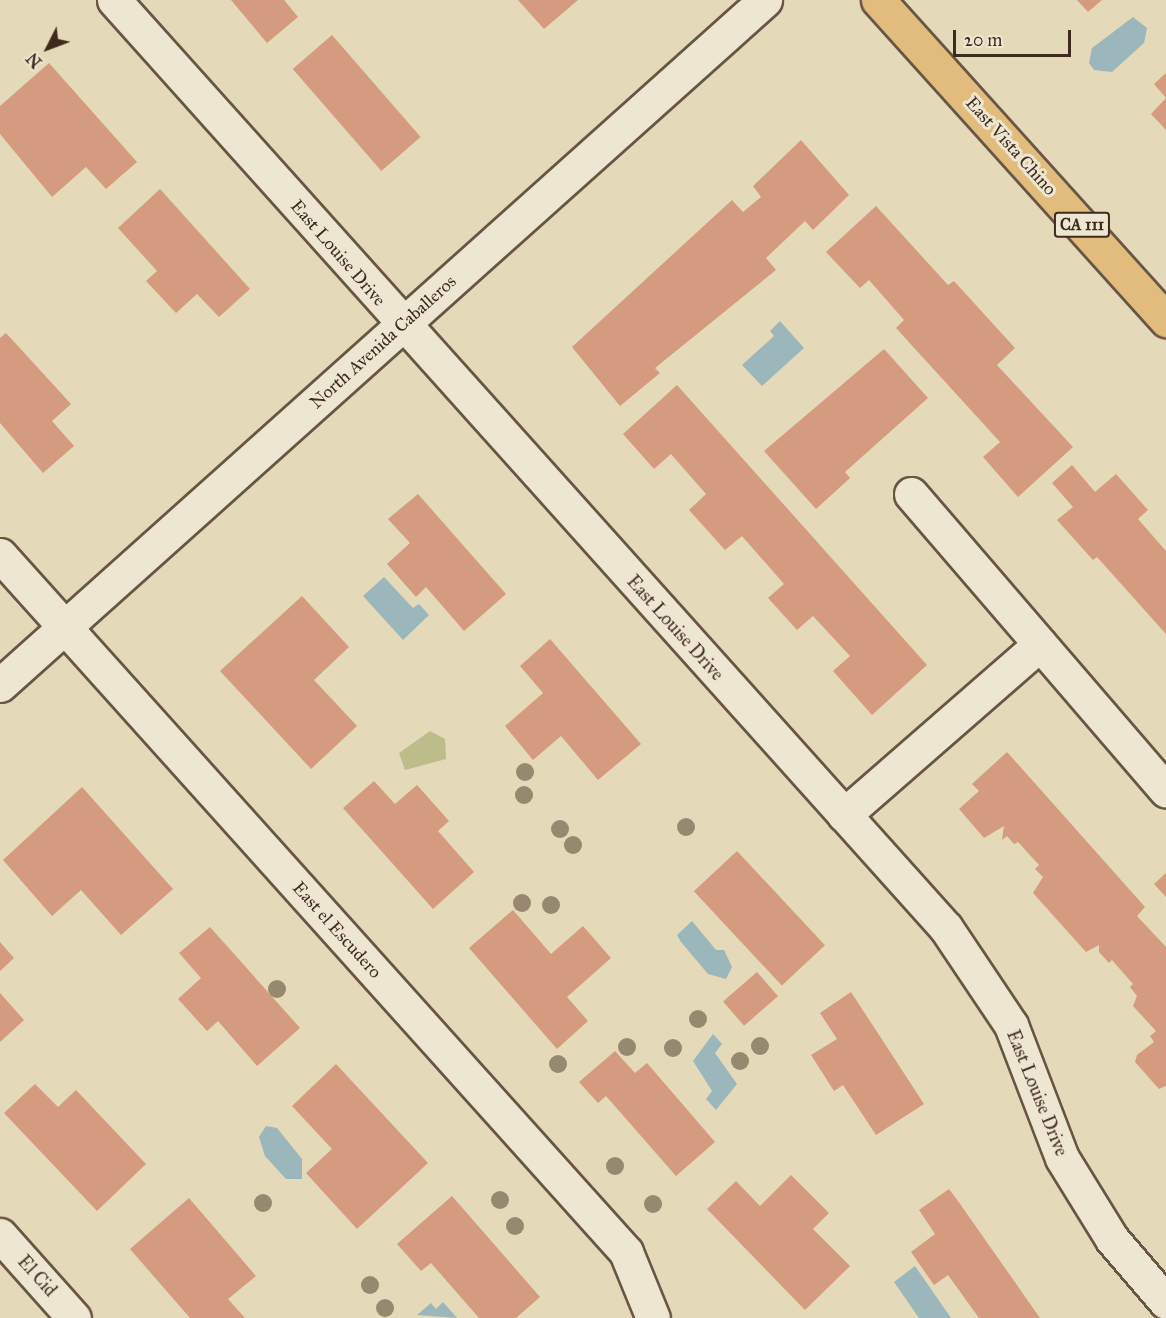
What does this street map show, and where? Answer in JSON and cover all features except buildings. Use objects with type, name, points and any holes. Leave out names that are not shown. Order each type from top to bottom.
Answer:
[{"type":"main road","name":"East Vista Chino","points":[[878,0],[1166,320]]},
{"type":"street","name":"East Louise Drive","points":[[114,0],[402,325],[946,928],[1011,1025],[1062,1158],[1112,1239],[1166,1302]]},
{"type":"street","name":"North Avenida Caballeros","points":[[0,685],[765,0]]},
{"type":"street","points":[[911,494],[1166,790]]},
{"type":"street","name":"East el Escudero","points":[[0,555],[626,1252],[653,1318]]},
{"type":"street","points":[[844,815],[1040,644]]},
{"type":"street","name":"El Cid","points":[[0,1235],[74,1318]]},
{"type":"green space","points":[[430,731],[445,739],[446,759],[405,770],[399,753]]},
{"type":"water","points":[[1133,17],[1147,28],[1144,43],[1112,72],[1094,70],[1089,63],[1092,48]]},
{"type":"water","points":[[780,321],[804,348],[762,386],[742,365],[774,336],[770,331]]},
{"type":"water","points":[[384,577],[413,608],[419,604],[429,615],[403,640],[363,596]]},
{"type":"water","points":[[692,921],[716,950],[724,950],[732,967],[726,979],[708,974],[681,942],[677,935]]},
{"type":"water","points":[[713,1034],[722,1044],[715,1053],[737,1084],[716,1110],[706,1099],[712,1091],[693,1061]]},
{"type":"water","points":[[266,1126],[277,1128],[302,1159],[302,1179],[286,1179],[265,1156],[259,1137]]},
{"type":"water","points":[[915,1266],[951,1318],[919,1318],[894,1282]]},
{"type":"water","points":[[443,1302],[457,1318],[417,1315],[431,1303],[436,1309]]}]
